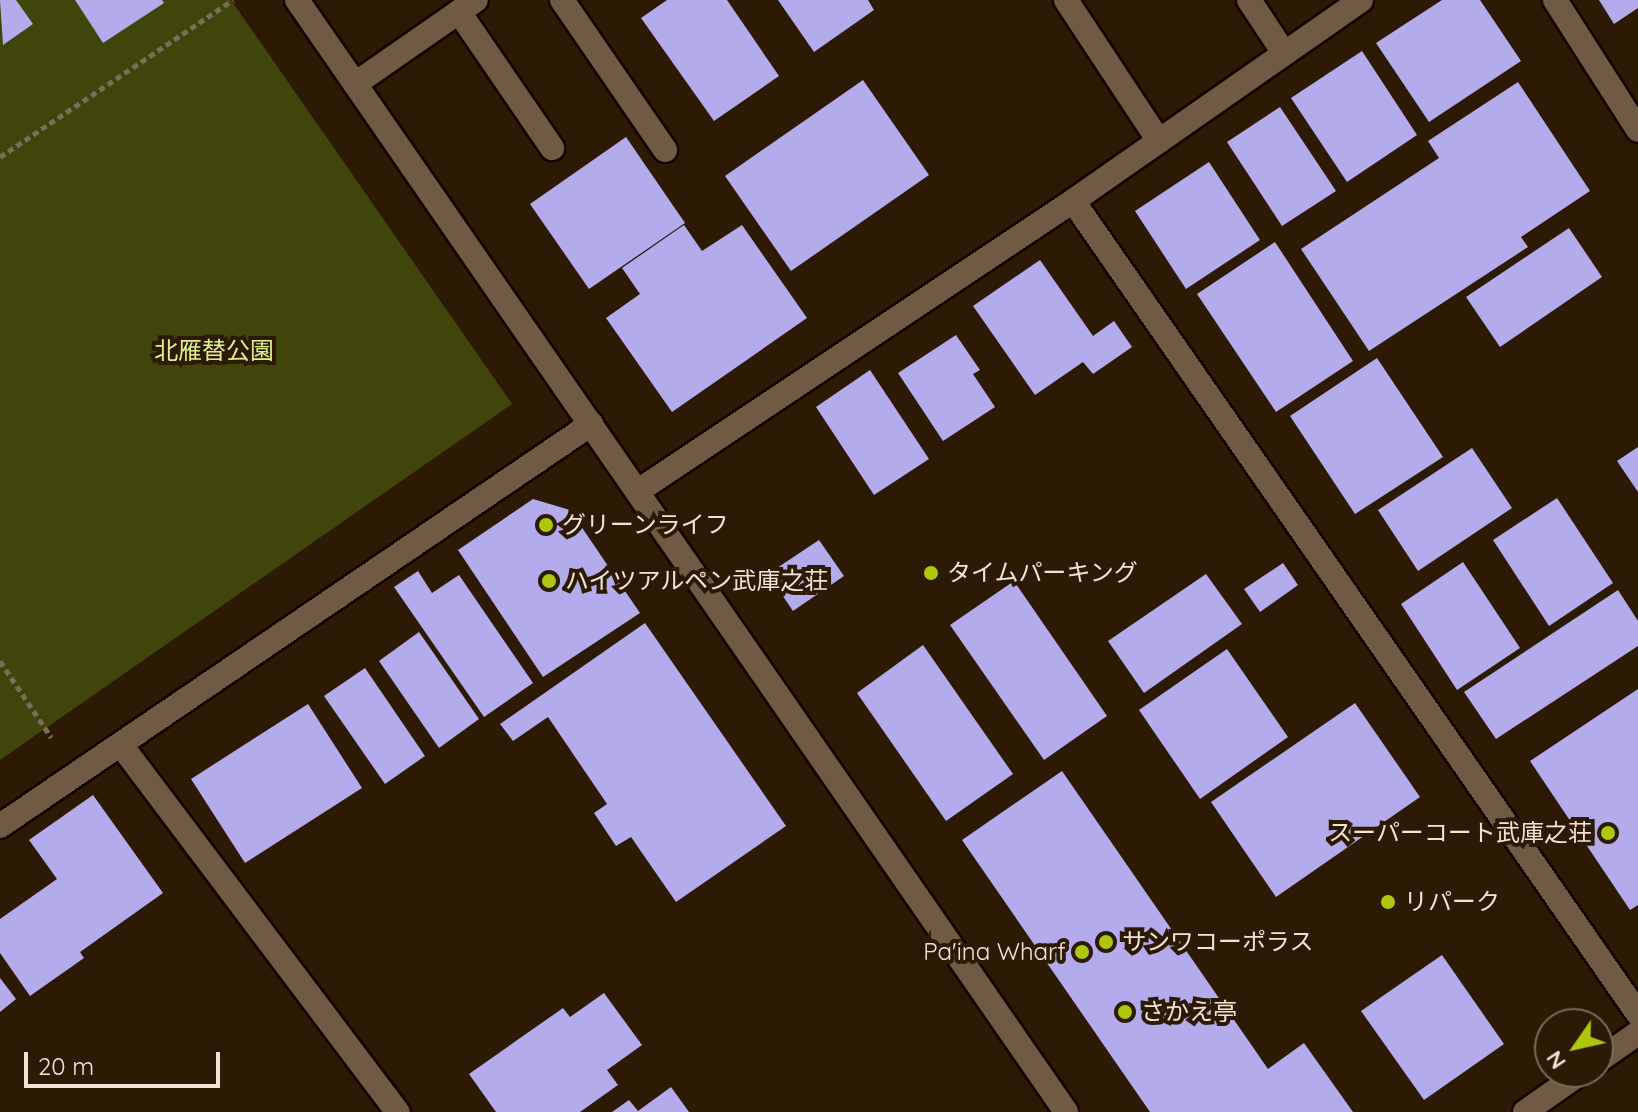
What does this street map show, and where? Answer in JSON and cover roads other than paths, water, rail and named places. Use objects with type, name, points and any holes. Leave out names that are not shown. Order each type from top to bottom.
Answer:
[{"type":"street","points":[[297,0],[1066,1112]]},
{"type":"street","points":[[562,0],[665,150]]},
{"type":"street","points":[[1066,0],[1159,141]]},
{"type":"street","points":[[1249,0],[1284,53]]},
{"type":"street","points":[[638,491],[1073,201],[1361,0]]},
{"type":"street","points":[[1555,0],[1638,130]]},
{"type":"street","points":[[355,84],[468,6],[552,148]]},
{"type":"street","points":[[1073,201],[1638,1014]]},
{"type":"street","points":[[0,826],[591,424]]},
{"type":"street","points":[[121,745],[398,1112]]},
{"type":"street","points":[[1614,1050],[1638,1033]]},
{"type":"street","points":[[1525,1112],[1559,1088]]},
{"type":"place","name":"グリーンライフ","points":[[546,525]]},
{"type":"place","name":"タイムパーキング","points":[[931,573]]},
{"type":"place","name":"ハイツアルペン武庫之荘","points":[[549,581]]},
{"type":"place","name":"スーパーコート武庫之荘","points":[[1608,833]]},
{"type":"place","name":"リパーク","points":[[1388,902]]},
{"type":"place","name":"サンワコーポラス","points":[[1106,942]]},
{"type":"place","name":"Pa'ina Wharf","points":[[1082,952]]},
{"type":"place","name":"さかえ亭","points":[[1125,1012]]},
{"type":"park label","name":"北雁替公園","points":[[214,351]]}]
